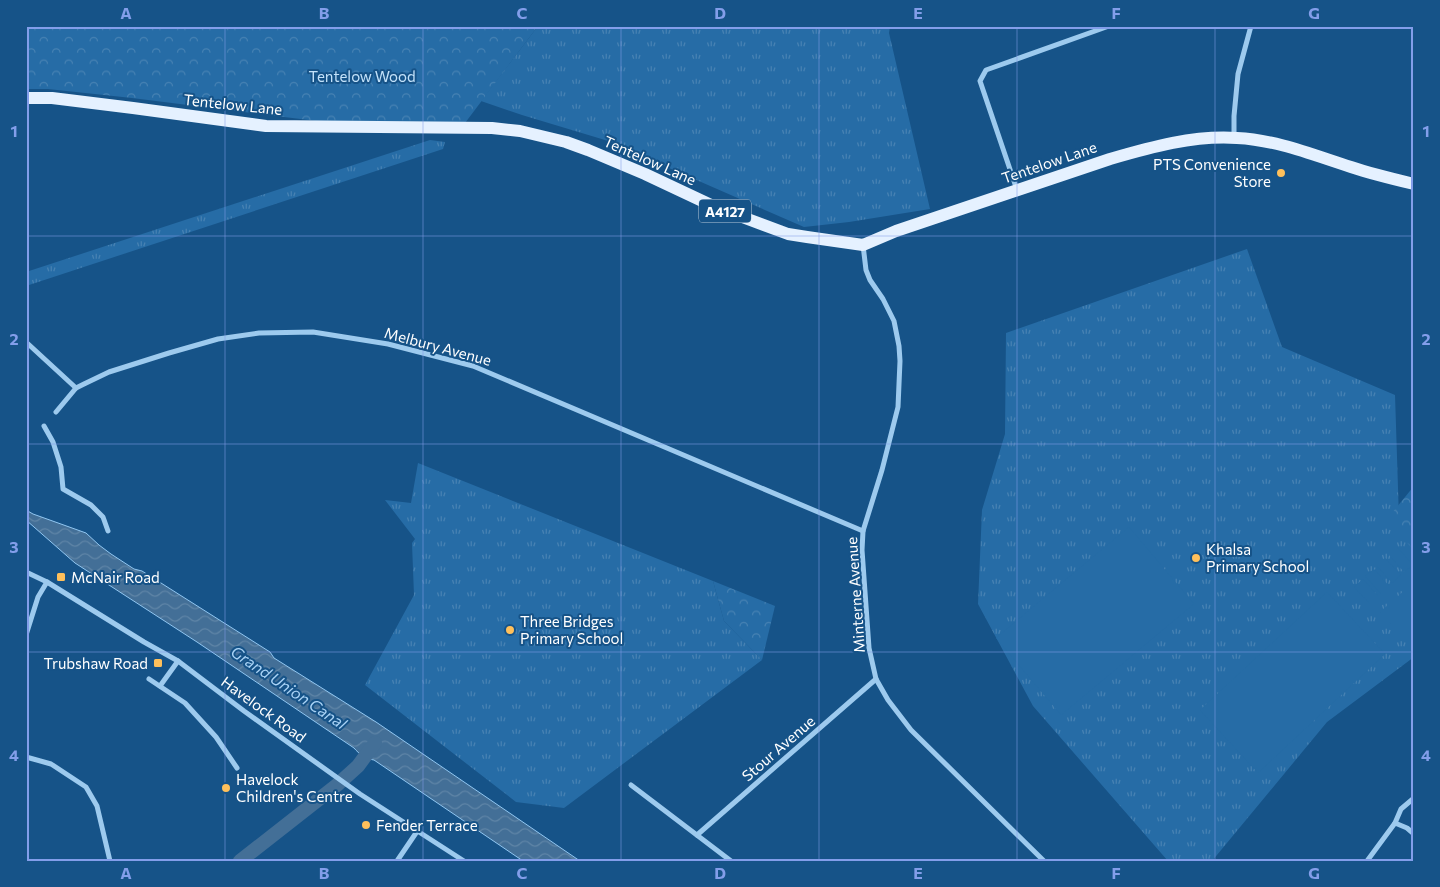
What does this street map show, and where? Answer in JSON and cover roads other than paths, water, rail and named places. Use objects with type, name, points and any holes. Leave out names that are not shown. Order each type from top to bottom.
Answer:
[{"type":"main road","name":"Tentelow Lane","points":[[26,98],[52,98],[266,126],[482,128],[520,131],[566,142],[588,150],[714,206],[769,228],[788,234],[863,245],[896,230],[1110,159],[1197,138],[1234,137],[1280,144],[1351,167],[1414,184]]},
{"type":"street","points":[[1017,191],[980,81],[986,70],[1109,26]]},
{"type":"street","points":[[1234,137],[1238,74],[1252,26]]},
{"type":"street","name":"Minterne Avenue","points":[[863,245],[866,270],[894,321],[900,346],[898,407],[882,470],[863,531],[862,550],[869,648],[876,679],[888,700],[911,730],[1044,861]]},
{"type":"street","name":"Melbury Avenue","points":[[56,412],[76,388],[109,372],[169,352],[218,339],[259,333],[313,332],[388,344],[473,366],[863,531]]},
{"type":"street","points":[[26,342],[76,388]]},
{"type":"street","points":[[44,426],[53,442],[61,467],[63,489],[91,505],[103,518],[108,531]]},
{"type":"street","name":"Havelock Road","points":[[26,572],[47,582],[178,661],[360,794],[464,861]]},
{"type":"street","points":[[26,635],[28,618],[47,582]]},
{"type":"street","points":[[160,686],[178,661]]},
{"type":"street","name":"Stour Avenue","points":[[697,836],[876,679]]},
{"type":"street","points":[[149,680],[185,703],[216,737],[236,768]]},
{"type":"street","points":[[26,757],[51,764],[86,788],[97,806],[110,861]]},
{"type":"street","points":[[631,785],[731,861]]},
{"type":"street","points":[[1367,861],[1395,823],[1401,809],[1414,798]]},
{"type":"street","points":[[1395,823],[1407,828],[1414,834]]},
{"type":"street","points":[[397,861],[418,830]]},
{"type":"water","name":"Grand Union Canal","points":[[26,510],[86,533],[111,554],[134,569],[142,571],[270,652],[274,658],[376,722],[580,861],[523,861],[374,760],[363,756],[197,642],[75,563],[26,520]]},
{"type":"waterway","points":[[240,861],[337,785],[358,766],[375,743]]},
{"type":"place","name":"PTS Convenience Store","points":[[1281,173]]},
{"type":"place","name":"Khalsa Primary School","points":[[1196,558]]},
{"type":"place","name":"McNair Road","points":[[61,577]]},
{"type":"place","name":"Three Bridges Primary School","points":[[510,630]]},
{"type":"place","name":"Trubshaw Road","points":[[158,663]]},
{"type":"place","name":"Havelock Children's Centre","points":[[226,788]]},
{"type":"place","name":"Fender Terrace","points":[[366,825]]},
{"type":"park label","name":"Tentelow Wood","points":[[362,76]]}]
